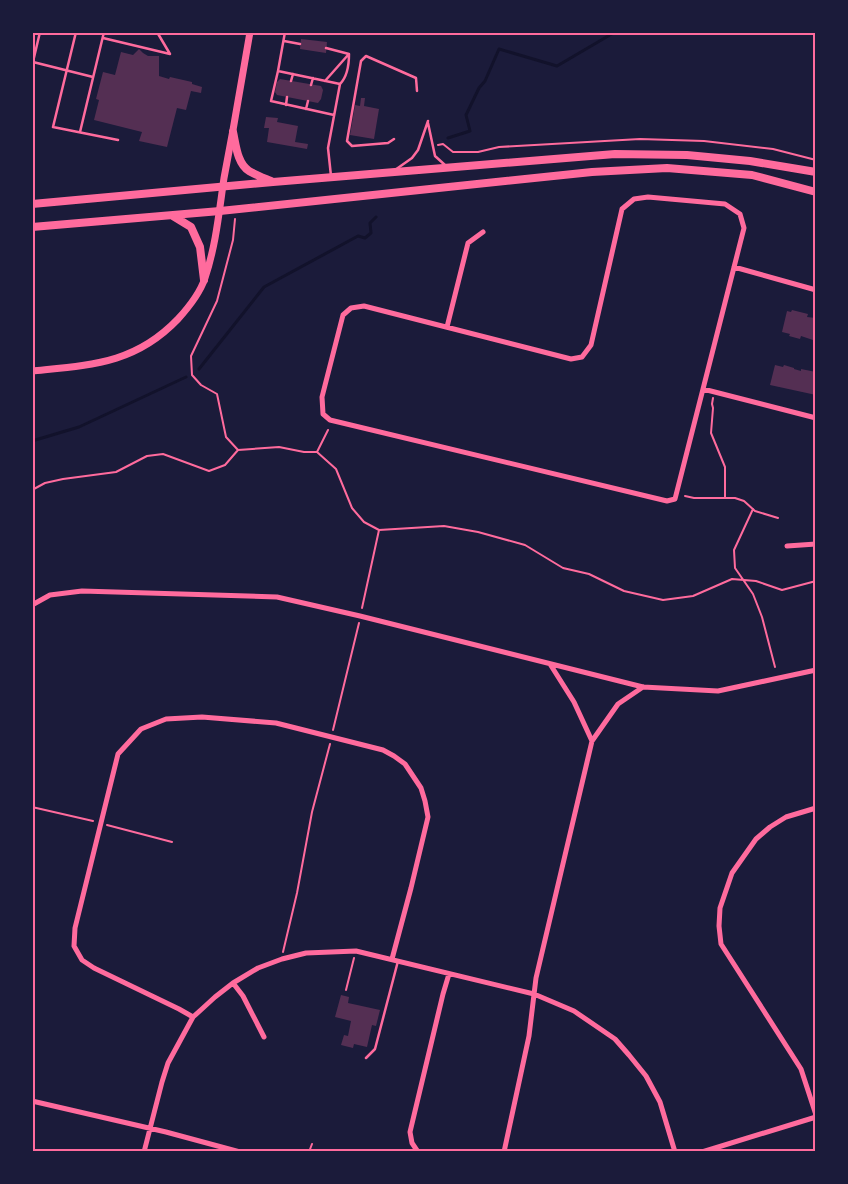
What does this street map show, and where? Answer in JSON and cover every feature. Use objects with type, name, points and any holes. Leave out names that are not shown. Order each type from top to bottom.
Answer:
[{"type":"main road","points":[[233,132],[238,156],[243,166],[248,171],[273,182]]},
{"type":"main road","points":[[32,204],[615,154],[687,155],[750,160],[816,172]]},
{"type":"main road","points":[[32,227],[173,216],[592,172],[668,168],[752,175],[816,192]]},
{"type":"main road","points":[[173,216],[191,227],[200,247],[204,280]]},
{"type":"street","points":[[32,371],[105,362],[126,355],[145,346],[167,330],[189,307],[204,280],[214,249],[250,32]]},
{"type":"street","points":[[648,197],[724,204],[740,214],[744,228],[675,499],[667,501],[330,420],[323,414],[322,397],[343,315],[351,308],[364,306],[447,328],[571,360],[582,356],[591,345],[622,209],[634,199],[648,197]]},
{"type":"street","points":[[447,328],[468,243],[483,232]]},
{"type":"street","points":[[734,268],[816,290]]},
{"type":"street","points":[[704,389],[816,418]]},
{"type":"street","points":[[786,546],[816,544]]},
{"type":"street","points":[[32,605],[50,595],[82,591],[277,597],[643,687],[718,691],[816,670]]},
{"type":"street","points":[[550,664],[574,702],[592,741]]},
{"type":"street","points":[[504,1152],[530,1036],[536,978],[592,741],[618,704],[643,687]]},
{"type":"street","points":[[193,1018],[179,1009],[94,968],[82,960],[74,946],[75,928],[118,754],[141,729],[166,719],[202,717],[276,723],[383,750],[405,764],[421,788],[426,801],[428,817],[392,960]]},
{"type":"street","points":[[702,1152],[816,1116],[801,1069],[721,944],[719,926],[720,908],[732,873],[756,839],[786,817],[816,808]]},
{"type":"street","points":[[144,1152],[168,1063],[193,1018],[215,997],[258,968],[282,959],[306,953],[356,951],[534,994],[574,1011],[615,1039],[646,1076],[660,1102],[675,1152]]},
{"type":"street","points":[[418,1152],[412,1143],[410,1132],[449,974]]},
{"type":"street","points":[[234,983],[243,996],[264,1037]]},
{"type":"street","points":[[32,1101],[166,1132],[240,1152]]},
{"type":"lane","points":[[40,32],[33,64],[93,77]]},
{"type":"lane","points":[[76,32],[53,127],[118,140]]},
{"type":"lane","points":[[80,132],[104,32]]},
{"type":"lane","points":[[103,38],[170,54],[157,32]]},
{"type":"lane","points":[[285,32],[271,101],[334,115]]},
{"type":"lane","points":[[284,40],[300,44]]},
{"type":"lane","points":[[326,48],[349,54]]},
{"type":"lane","points":[[325,81],[349,54]]},
{"type":"lane","points":[[331,178],[328,148],[340,84],[346,79],[349,54]]},
{"type":"lane","points":[[394,139],[388,143],[352,146],[347,141],[360,61],[366,56],[416,78],[417,91]]},
{"type":"lane","points":[[278,71],[340,84]]},
{"type":"lane","points":[[291,81],[293,74]]},
{"type":"lane","points":[[311,85],[313,78]]},
{"type":"lane","points":[[286,105],[287,97]]},
{"type":"lane","points":[[306,109],[308,101]]},
{"type":"lane","points":[[390,173],[412,158],[418,150],[428,121],[435,156],[448,168]]},
{"type":"lane","points":[[366,1058],[375,1049],[398,961]]},
{"type":"path","points":[[235,218],[233,240],[217,301],[191,356],[192,375],[201,385],[217,394],[226,437],[238,450]]},
{"type":"path","points":[[715,392],[712,404],[711,434],[724,467],[726,498]]},
{"type":"path","points":[[317,452],[328,430]]},
{"type":"path","points":[[32,490],[45,483],[63,479],[116,472],[147,456],[163,454],[209,471],[225,465],[238,450],[279,448],[317,452],[336,469],[352,508],[364,522],[379,530],[444,526],[478,532],[525,545],[563,568],[589,574],[624,591],[663,600],[693,596],[732,579],[756,581],[782,590],[816,581]]},
{"type":"path","points":[[685,496],[694,498],[735,498],[744,501],[755,511],[778,518]]},
{"type":"path","points":[[753,509],[734,550],[735,568],[753,594],[762,617],[775,667]]},
{"type":"path","points":[[282,959],[312,812],[332,736],[379,530]]},
{"type":"path","points":[[346,990],[356,951]]},
{"type":"path","points":[[309,1152],[312,1144]]},
{"type":"building","points":[[301,39],[327,42],[326,53],[300,49]]},
{"type":"building","points":[[139,49],[148,56],[159,56],[159,76],[192,82],[192,84],[202,87],[201,93],[191,91],[186,110],[177,108],[167,147],[139,141],[142,132],[94,120],[99,100],[96,99],[103,72],[115,75],[121,52],[133,55]]},
{"type":"building","points":[[280,79],[321,86],[323,90],[321,99],[318,103],[277,95],[275,92],[277,82]]},
{"type":"building","points":[[361,98],[365,98],[364,106],[379,109],[374,139],[350,135],[355,105],[360,106]]},
{"type":"building","points":[[266,117],[278,118],[277,122],[298,126],[295,142],[308,144],[307,149],[267,142],[269,128],[264,128]]},
{"type":"building","points":[[792,310],[808,314],[807,317],[816,318],[816,341],[801,336],[800,339],[782,332],[787,311],[791,312]]},
{"type":"building","points":[[775,365],[783,367],[784,365],[801,371],[801,369],[816,372],[816,395],[770,385]]},
{"type":"building","points":[[341,995],[349,997],[348,1003],[380,1010],[376,1026],[372,1025],[367,1047],[354,1044],[353,1048],[341,1045],[344,1035],[348,1036],[351,1021],[335,1017]]},
{"type":"waterway","points":[[448,138],[470,131],[466,115],[479,88],[485,81],[499,49],[557,66],[615,32]]},
{"type":"waterway","points":[[199,369],[264,287],[358,236],[365,238],[371,233],[370,223],[376,217]]},
{"type":"waterway","points":[[32,441],[79,427],[186,377]]}]
